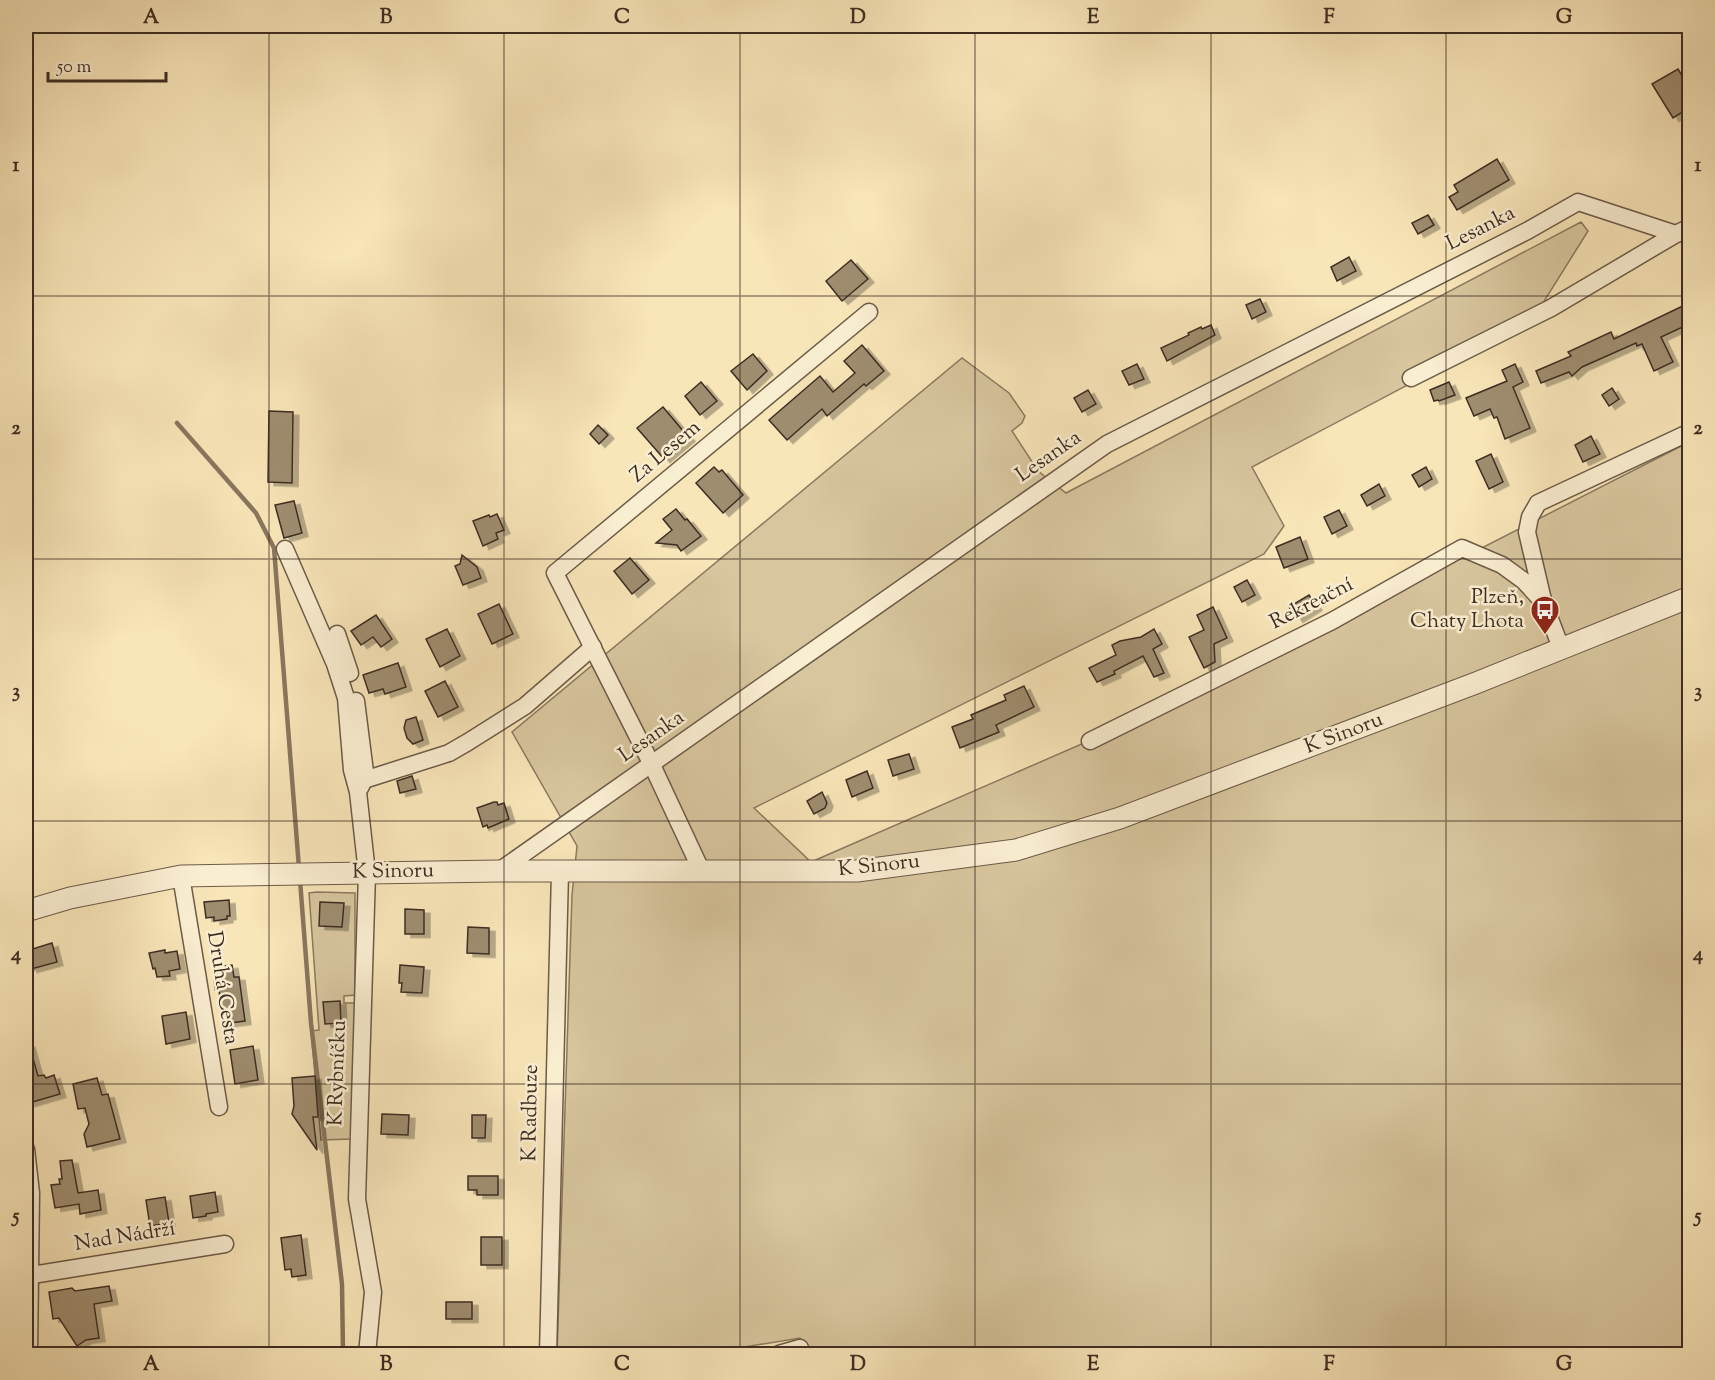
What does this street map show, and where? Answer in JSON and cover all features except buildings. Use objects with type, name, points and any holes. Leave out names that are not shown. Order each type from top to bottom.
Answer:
[{"type":"street","name":"Lesanka","points":[[499,872],[1107,444],[1516,236],[1578,202],[1683,231]]},
{"type":"street","name":"Lesanka","points":[[1411,378],[1551,308],[1683,231]]},
{"type":"street","name":"Za Lesem","points":[[702,872],[652,765],[555,573],[869,312]]},
{"type":"street","name":"Rekreační","points":[[1561,648],[1544,603],[1527,532],[1530,517],[1538,503],[1689,432]]},
{"type":"street","name":"Rekreační","points":[[1090,741],[1332,621],[1462,548],[1502,565],[1524,581],[1544,603]]},
{"type":"street","name":"K Rybníčku","points":[[285,549],[335,664],[346,698],[352,770],[361,786]]},
{"type":"street","name":"K Sinoru","points":[[26,911],[70,898],[181,876],[857,871],[1016,850],[1120,818],[1476,683],[1689,597]]},
{"type":"street","name":"K Rybníčku","points":[[337,634],[358,709],[365,772],[361,786],[367,873],[357,1199],[373,1293],[367,1354]]},
{"type":"street","points":[[361,786],[449,753],[468,742],[525,706],[592,647]]},
{"type":"street","name":"K Radbuze","points":[[548,1354],[560,872]]},
{"type":"street","name":"Druhá Cesta","points":[[181,876],[219,1107]]},
{"type":"street","points":[[26,1149],[32,1193],[28,1275],[29,1354]]},
{"type":"street","name":"Nad Nádrží","points":[[28,1275],[225,1244]]},
{"type":"street","points":[[779,1354],[800,1351]]},
{"type":"shaded area","points":[[1581,222],[1588,231],[1533,319],[1252,467],[1284,526],[1264,554],[754,808],[811,862],[1194,695],[1689,442],[1689,1354],[803,1354],[800,1338],[701,1354],[557,1354],[572,895],[577,846],[512,732],[962,358],[1009,393],[1025,416],[1022,423],[1012,431],[1038,471],[1066,493]]},
{"type":"shaded area","points":[[309,893],[355,893],[355,995],[344,996],[344,1003],[355,1003],[353,1139],[321,1140],[311,1031],[319,1030]]},
{"type":"waterway","points":[[177,423],[256,513],[274,548],[299,868]]},
{"type":"waterway","points":[[300,880],[311,1023],[342,1284],[343,1354]]},
{"type":"place","name":"Plzeň, Chaty Lhota","points":[[1545,636]]}]
